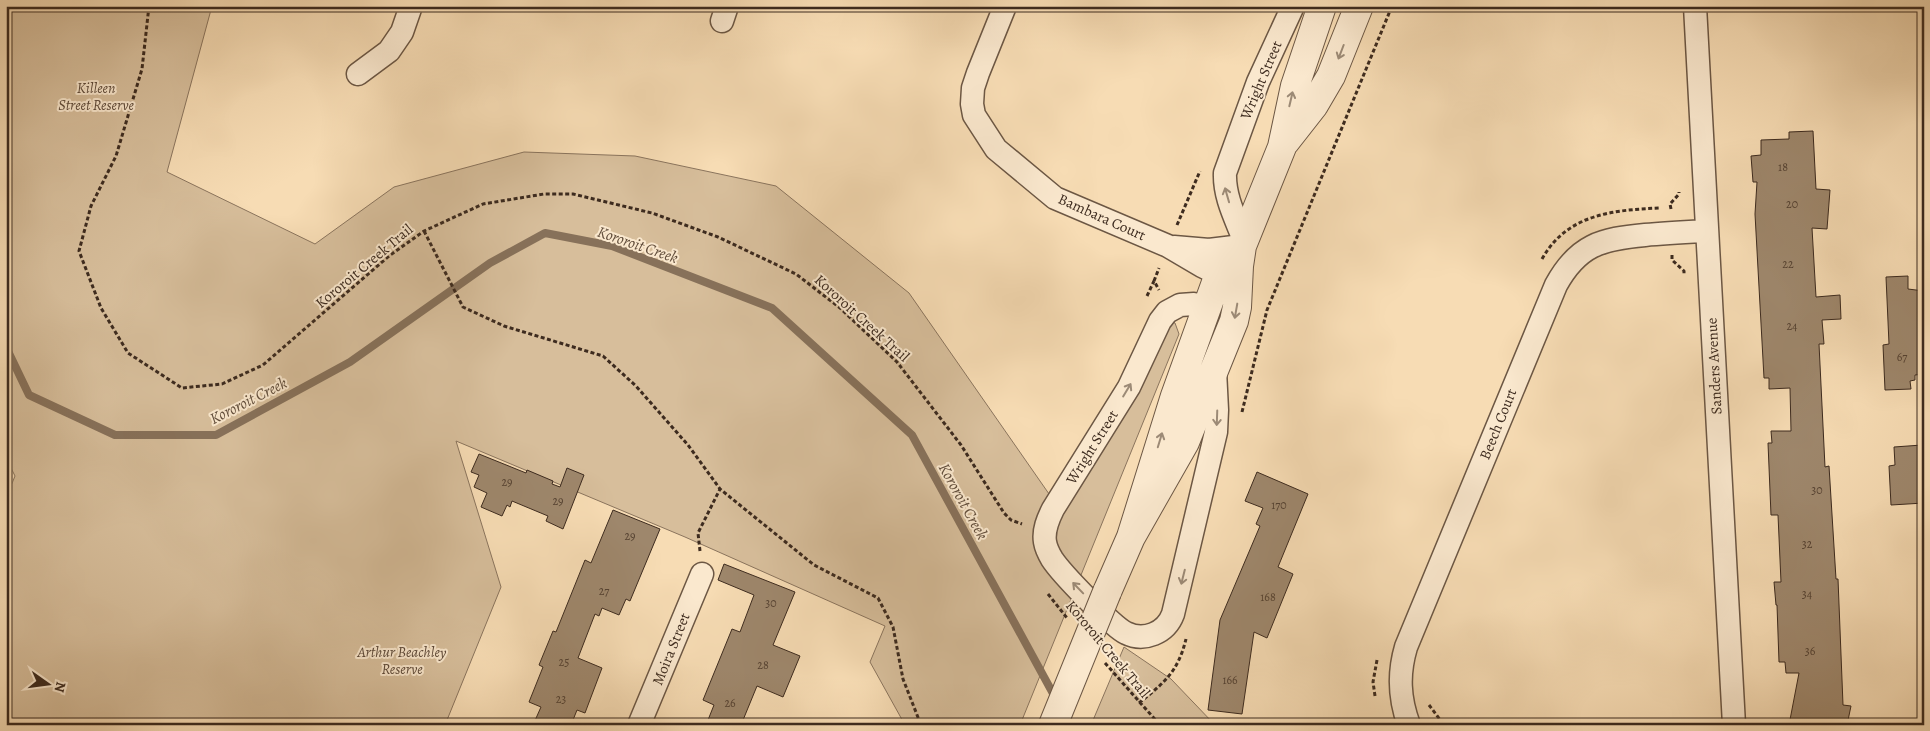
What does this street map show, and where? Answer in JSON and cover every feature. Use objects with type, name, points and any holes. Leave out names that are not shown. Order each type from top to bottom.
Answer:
[{"type":"street","points":[[358,74],[389,52],[402,32],[411,6]]},
{"type":"street","name":"Bambara Court","points":[[1005,6],[976,81],[972,104],[974,115],[996,149],[1055,198],[1168,246],[1228,278]]},
{"type":"street","name":"Wright Street","points":[[1243,243],[1225,187],[1225,173],[1258,82],[1293,6]]},
{"type":"street","name":"Wright Street","points":[[1053,725],[1131,537],[1185,442],[1234,321],[1237,307],[1225,264],[1243,243],[1282,147],[1295,86],[1322,6]]},
{"type":"street","name":"Wright Street","points":[[1282,147],[1321,93],[1336,65],[1359,6]]},
{"type":"street","name":"Sanders Avenue","points":[[1695,6],[1734,725]]},
{"type":"street","name":"Beech Court","points":[[1409,725],[1401,697],[1399,680],[1406,647],[1556,285],[1574,259],[1595,245],[1617,238],[1674,232],[1706,231]]},
{"type":"street","name":"Bambara Court","points":[[1168,246],[1209,250],[1243,243]]},
{"type":"street","name":"Wright Street","points":[[1131,537],[1163,431],[1205,311],[1228,278]]},
{"type":"street","name":"Wright Street","points":[[1205,311],[1196,304],[1180,305],[1170,310],[1160,321],[1133,380],[1053,509],[1044,532],[1048,551],[1056,564],[1123,632],[1142,637],[1154,634],[1168,624],[1173,614],[1216,432],[1217,410],[1214,369]]},
{"type":"street","points":[[1205,311],[1211,330],[1214,369]]},
{"type":"street","name":"Moira Street","points":[[640,725],[702,574]]},
{"type":"path","name":"Kororoit Creek Trail","points":[[149,6],[142,69],[116,156],[90,206],[79,250],[101,308],[128,353],[182,388],[222,384],[263,365],[389,256],[424,231],[483,204],[544,194],[573,194],[652,213],[718,237],[796,274],[840,308],[897,362],[961,445],[1004,514],[1010,520],[1022,524],[1023,533]]},
{"type":"path","points":[[1240,422],[1267,310],[1392,6]]},
{"type":"path","points":[[1679,184],[1679,194],[1670,204],[1674,232],[1672,260],[1684,271],[1684,281]]},
{"type":"path","points":[[424,231],[462,307],[504,326],[603,356],[636,386],[688,445],[720,489],[814,565],[878,598],[894,627],[903,679],[921,725]]},
{"type":"path","points":[[1663,258],[1672,258]]},
{"type":"path","points":[[702,574],[698,533],[720,489]]},
{"type":"path","name":"Kororoit Creek Trail","points":[[1045,589],[1068,620]]},
{"type":"path","points":[[1139,703],[1168,678],[1183,653],[1191,622],[1173,614]]},
{"type":"path","name":"Kororoit Creek Trail","points":[[1099,656],[1160,725]]},
{"type":"path","points":[[1427,698],[1429,704],[1444,725]]},
{"type":"green space","points":[[6,6],[212,6],[167,172],[315,244],[394,187],[524,152],[635,156],[776,186],[909,293],[1063,514],[1103,447],[1163,335],[1173,322],[1175,323],[1179,334],[1020,725],[905,725],[870,662],[885,626],[685,537],[456,441],[501,587],[445,725],[6,725],[6,498],[15,476],[6,458]]},
{"type":"green space","points":[[1124,647],[1171,679],[1215,725],[1091,725]]},
{"type":"building","points":[[1813,131],[1816,189],[1830,190],[1827,229],[1812,228],[1816,297],[1840,295],[1841,319],[1822,320],[1824,344],[1819,344],[1825,467],[1829,466],[1836,579],[1838,579],[1843,705],[1851,706],[1847,725],[1789,725],[1799,673],[1786,673],[1785,662],[1779,662],[1777,605],[1774,582],[1781,582],[1778,515],[1771,515],[1768,443],[1772,443],[1771,431],[1791,431],[1790,388],[1769,389],[1769,378],[1764,378],[1755,214],[1757,182],[1753,182],[1751,156],[1761,155],[1761,140],[1789,139],[1789,132]]},
{"type":"building","points":[[1908,276],[1908,289],[1924,291],[1924,374],[1915,375],[1915,380],[1910,381],[1911,389],[1885,390],[1883,345],[1889,344],[1886,277]]},
{"type":"building","points":[[1922,445],[1924,503],[1891,505],[1889,466],[1895,465],[1894,447]]},
{"type":"building","points":[[479,454],[526,473],[527,470],[553,481],[552,484],[560,487],[567,468],[584,475],[563,529],[546,521],[548,516],[512,501],[510,507],[507,505],[502,516],[481,507],[487,493],[474,487],[479,475],[471,472]]},
{"type":"building","points":[[1257,472],[1308,494],[1278,567],[1293,574],[1267,638],[1254,632],[1242,714],[1208,710],[1220,620],[1260,526],[1256,524],[1263,508],[1245,501]]},
{"type":"building","points":[[613,510],[660,529],[630,601],[626,599],[619,615],[602,608],[599,616],[595,614],[578,658],[602,668],[585,713],[577,710],[571,725],[533,725],[541,707],[529,702],[543,667],[539,665],[553,631],[556,632],[585,560],[591,563]]},
{"type":"building","points":[[724,564],[795,592],[773,645],[800,656],[783,697],[757,686],[741,725],[706,725],[714,705],[703,700],[732,629],[740,632],[754,595],[718,580]]},
{"type":"waterway","name":"Kororoit Creek","points":[[6,347],[29,395],[115,435],[216,435],[350,362],[490,263],[545,233],[612,246],[772,308],[912,435],[1056,699]]},
{"type":"park label","name":"Killeen Street Reserve","points":[[96,96]]},
{"type":"park label","name":"Arthur Beachley Reserve","points":[[402,660]]}]
